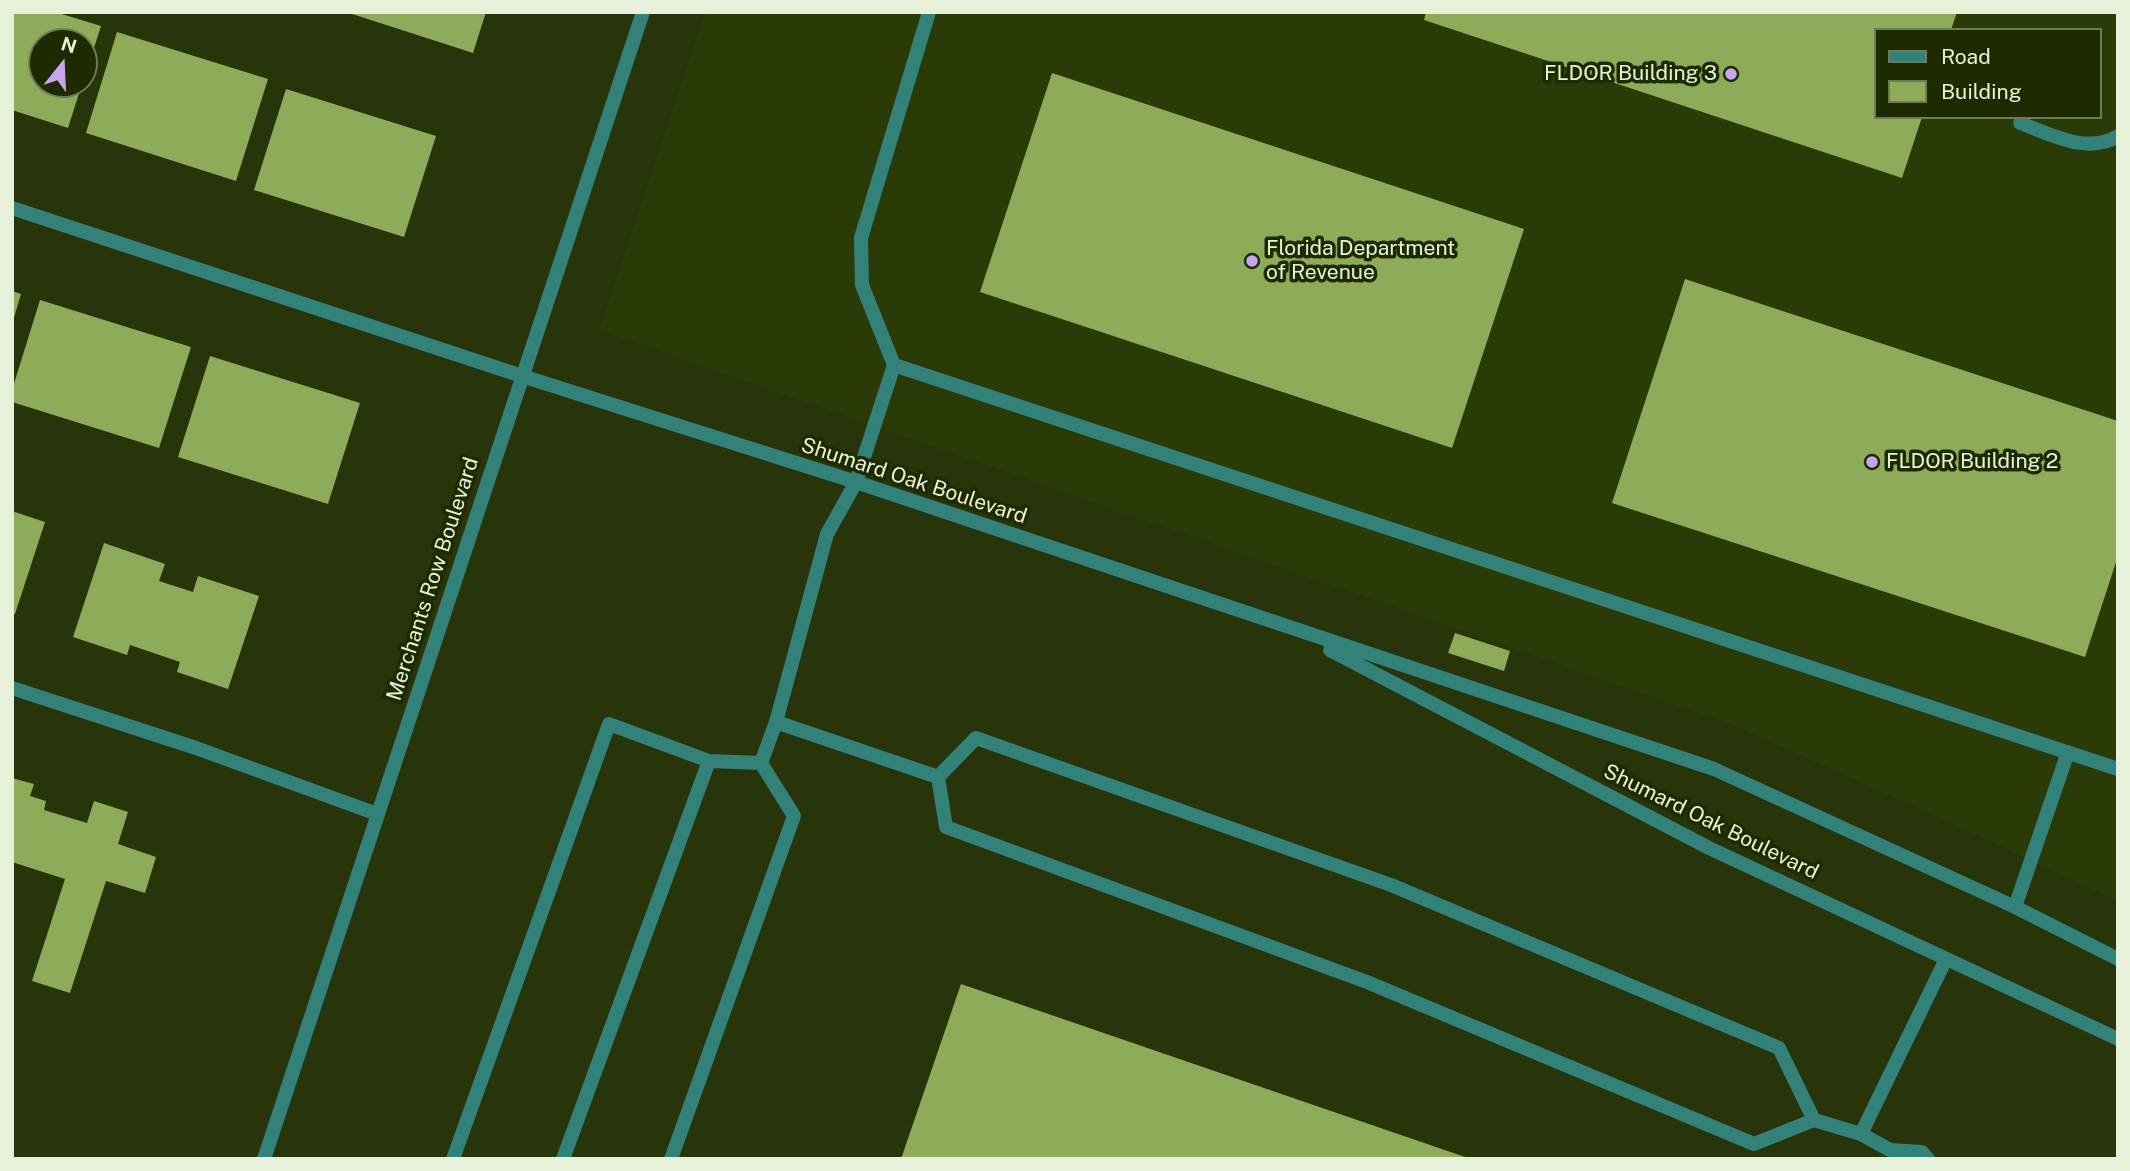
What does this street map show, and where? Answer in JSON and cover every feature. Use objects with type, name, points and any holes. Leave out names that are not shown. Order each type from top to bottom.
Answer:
[{"type":"street","name":"Merchants Row Boulevard","points":[[264,1159],[643,12]]},
{"type":"street","points":[[761,763],[776,722],[827,534],[856,482],[894,365],[862,285],[860,237],[929,12]]},
{"type":"street","points":[[2020,123],[2077,144],[2108,142],[2118,136]]},
{"type":"street","name":"Shumard Oak Boulevard","points":[[12,208],[522,376],[856,482],[1291,630],[1714,769],[2015,908],[2118,959]]},
{"type":"street","points":[[894,365],[2118,769]]},
{"type":"street","name":"Shumard Oak Boulevard","points":[[1291,630],[1709,848],[2118,1039]]},
{"type":"street","points":[[12,688],[196,748],[377,814]]},
{"type":"street","points":[[776,722],[938,777]]},
{"type":"street","points":[[453,1159],[609,724],[709,761],[761,763]]},
{"type":"street","points":[[938,777],[976,738],[1391,885],[1779,1048],[1814,1120]]},
{"type":"street","points":[[2015,908],[2068,752]]},
{"type":"street","points":[[563,1159],[709,761]]},
{"type":"street","points":[[671,1159],[794,816],[761,763]]},
{"type":"street","points":[[938,777],[946,827],[1367,982],[1754,1144],[1814,1120],[1861,1134],[1890,1154],[1922,1152],[1928,1159]]},
{"type":"street","points":[[1861,1134],[1946,959]]},
{"type":"shaded area","points":[[705,12],[2118,12],[2118,901],[1728,723],[599,330]]},
{"type":"building","points":[[12,12],[55,12],[101,26],[98,35],[98,28],[28,28],[28,98],[78,98],[68,128],[12,110]]},
{"type":"building","points":[[346,12],[486,12],[473,53]]},
{"type":"building","name":"FLDOR Building 3","points":[[1426,12],[1957,12],[1952,28],[1874,28],[1874,119],[1921,119],[1902,178],[1424,20]]},
{"type":"building","points":[[117,32],[268,79],[236,181],[86,133]]},
{"type":"building","name":"Florida Department of Revenue","points":[[1052,73],[1524,229],[1452,448],[980,292]]},
{"type":"building","points":[[286,89],[436,136],[404,237],[254,190]]},
{"type":"building","name":"FLDOR Building 2","points":[[1685,279],[2118,421],[2118,556],[2085,657],[1612,503]]},
{"type":"building","points":[[12,291],[21,294],[13,321],[12,321]]},
{"type":"building","points":[[40,300],[191,347],[159,448],[12,402],[12,390]]},
{"type":"building","points":[[210,356],[360,403],[328,504],[178,457]]},
{"type":"building","points":[[12,511],[45,522],[15,614],[12,614]]},
{"type":"building","points":[[104,543],[165,564],[159,581],[193,592],[198,576],[259,596],[228,689],[177,672],[180,662],[130,645],[127,655],[73,637]]},
{"type":"building","points":[[1455,633],[1510,651],[1504,671],[1448,653]]},
{"type":"building","points":[[12,778],[34,784],[30,796],[46,801],[44,810],[87,823],[94,801],[128,812],[118,844],[156,857],[145,893],[106,881],[70,993],[32,981],[65,879],[12,862]]},
{"type":"building","points":[[961,984],[1468,1158],[1468,1159],[901,1159]]},
{"type":"place","name":"FLDOR Building 3","points":[[1731,74]]},
{"type":"place","name":"Florida Department of Revenue","points":[[1252,261]]},
{"type":"place","name":"FLDOR Building 2","points":[[1872,462]]}]
